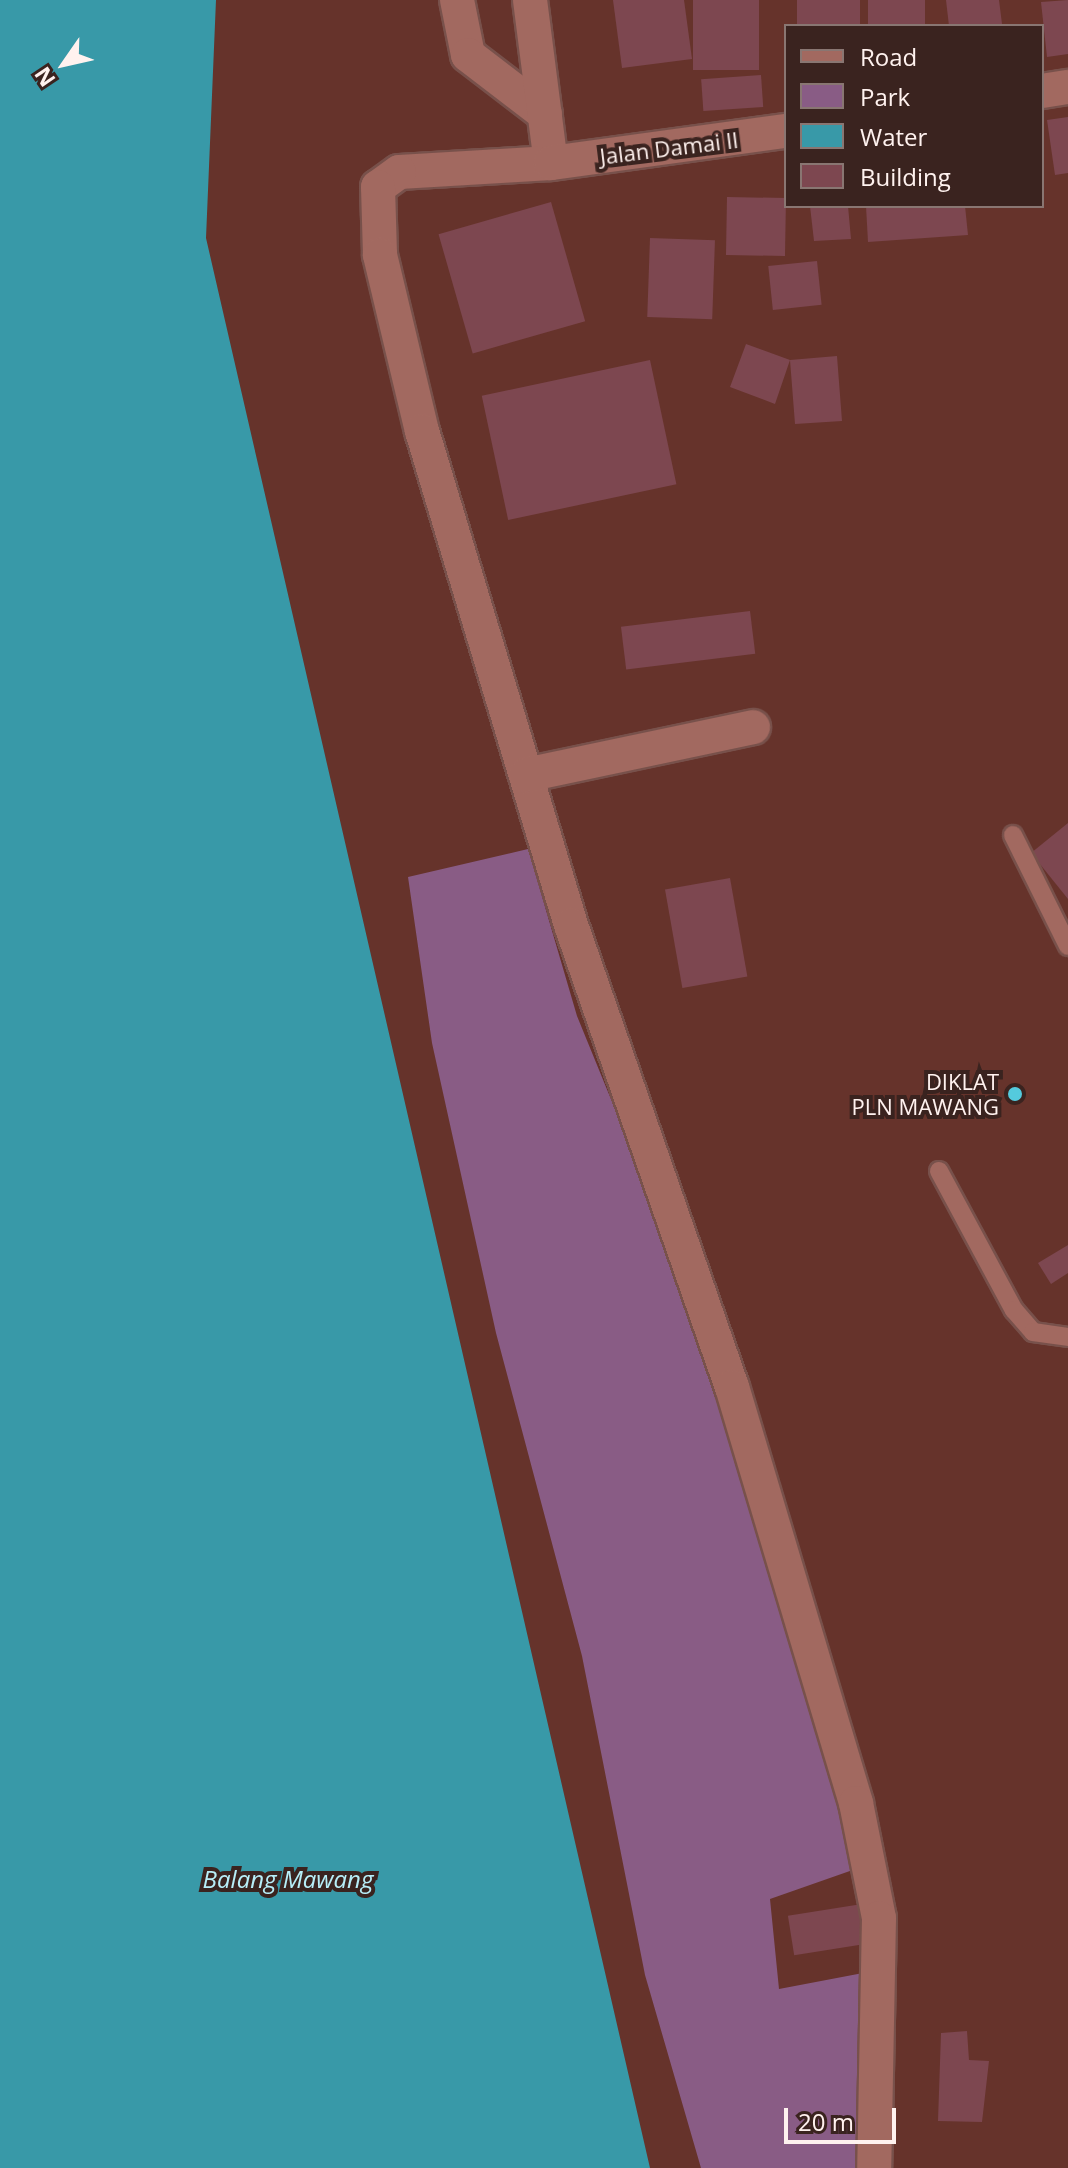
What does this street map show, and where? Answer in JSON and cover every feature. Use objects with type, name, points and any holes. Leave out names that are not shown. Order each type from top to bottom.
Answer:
[{"type":"street","points":[[457,0],[468,55],[545,114]]},
{"type":"street","points":[[530,0],[551,163]]},
{"type":"street","points":[[1044,91],[1068,87]]},
{"type":"street","name":"Jalan Damai II","points":[[784,131],[551,163],[399,172],[378,187],[375,214],[422,431],[526,775],[732,1387],[856,1803],[879,1918],[874,2168]]},
{"type":"street","points":[[526,775],[753,727]]},
{"type":"lane","points":[[1013,835],[1068,946]]},
{"type":"lane","points":[[939,1171],[1014,1310],[1033,1332],[1068,1337]]},
{"type":"green space","points":[[528,849],[577,1016],[675,1256],[867,1865],[770,1899],[779,1989],[863,1973],[869,2168],[701,2168],[645,1975],[582,1656],[496,1333],[432,1043],[408,877]]},
{"type":"water","name":"Balang Mawang","points":[[0,0],[216,0],[206,238],[650,2168],[0,2168]]},
{"type":"building","points":[[613,0],[684,0],[692,59],[622,68]]},
{"type":"building","points":[[693,0],[759,0],[759,70],[693,70]]},
{"type":"building","points":[[797,0],[860,0],[860,24],[797,24]]},
{"type":"building","points":[[868,0],[925,0],[925,24],[868,24]]},
{"type":"building","points":[[946,0],[999,0],[1002,24],[949,24]]},
{"type":"building","points":[[1068,0],[1068,54],[1047,57],[1041,2]]},
{"type":"building","points":[[761,75],[763,107],[703,111],[701,79]]},
{"type":"building","points":[[1068,117],[1068,173],[1055,175],[1047,120]]},
{"type":"building","points":[[727,197],[784,198],[785,256],[726,255]]},
{"type":"building","points":[[551,202],[585,321],[473,353],[439,234]]},
{"type":"building","points":[[810,208],[848,208],[851,239],[814,241]]},
{"type":"building","points":[[866,208],[965,208],[968,235],[868,242]]},
{"type":"building","points":[[650,238],[715,240],[712,319],[647,317]]},
{"type":"building","points":[[817,261],[822,305],[773,310],[768,266]]},
{"type":"building","points":[[746,344],[790,360],[775,404],[730,387]]},
{"type":"building","points":[[837,356],[842,421],[795,424],[790,360]]},
{"type":"building","points":[[650,360],[676,484],[508,520],[482,396]]},
{"type":"building","points":[[750,611],[755,654],[626,670],[621,627]]},
{"type":"building","points":[[1068,823],[1068,899],[1031,853]]},
{"type":"building","points":[[730,878],[747,976],[682,988],[665,889]]},
{"type":"building","points":[[1068,1245],[1068,1273],[1051,1284],[1038,1263]]},
{"type":"building","points":[[862,1904],[868,1944],[794,1955],[788,1916]]},
{"type":"building","points":[[967,2031],[969,2060],[989,2061],[982,2122],[938,2121],[941,2033]]},
{"type":"place","name":"DIKLAT PLN MAWANG","points":[[1015,1094]]}]
